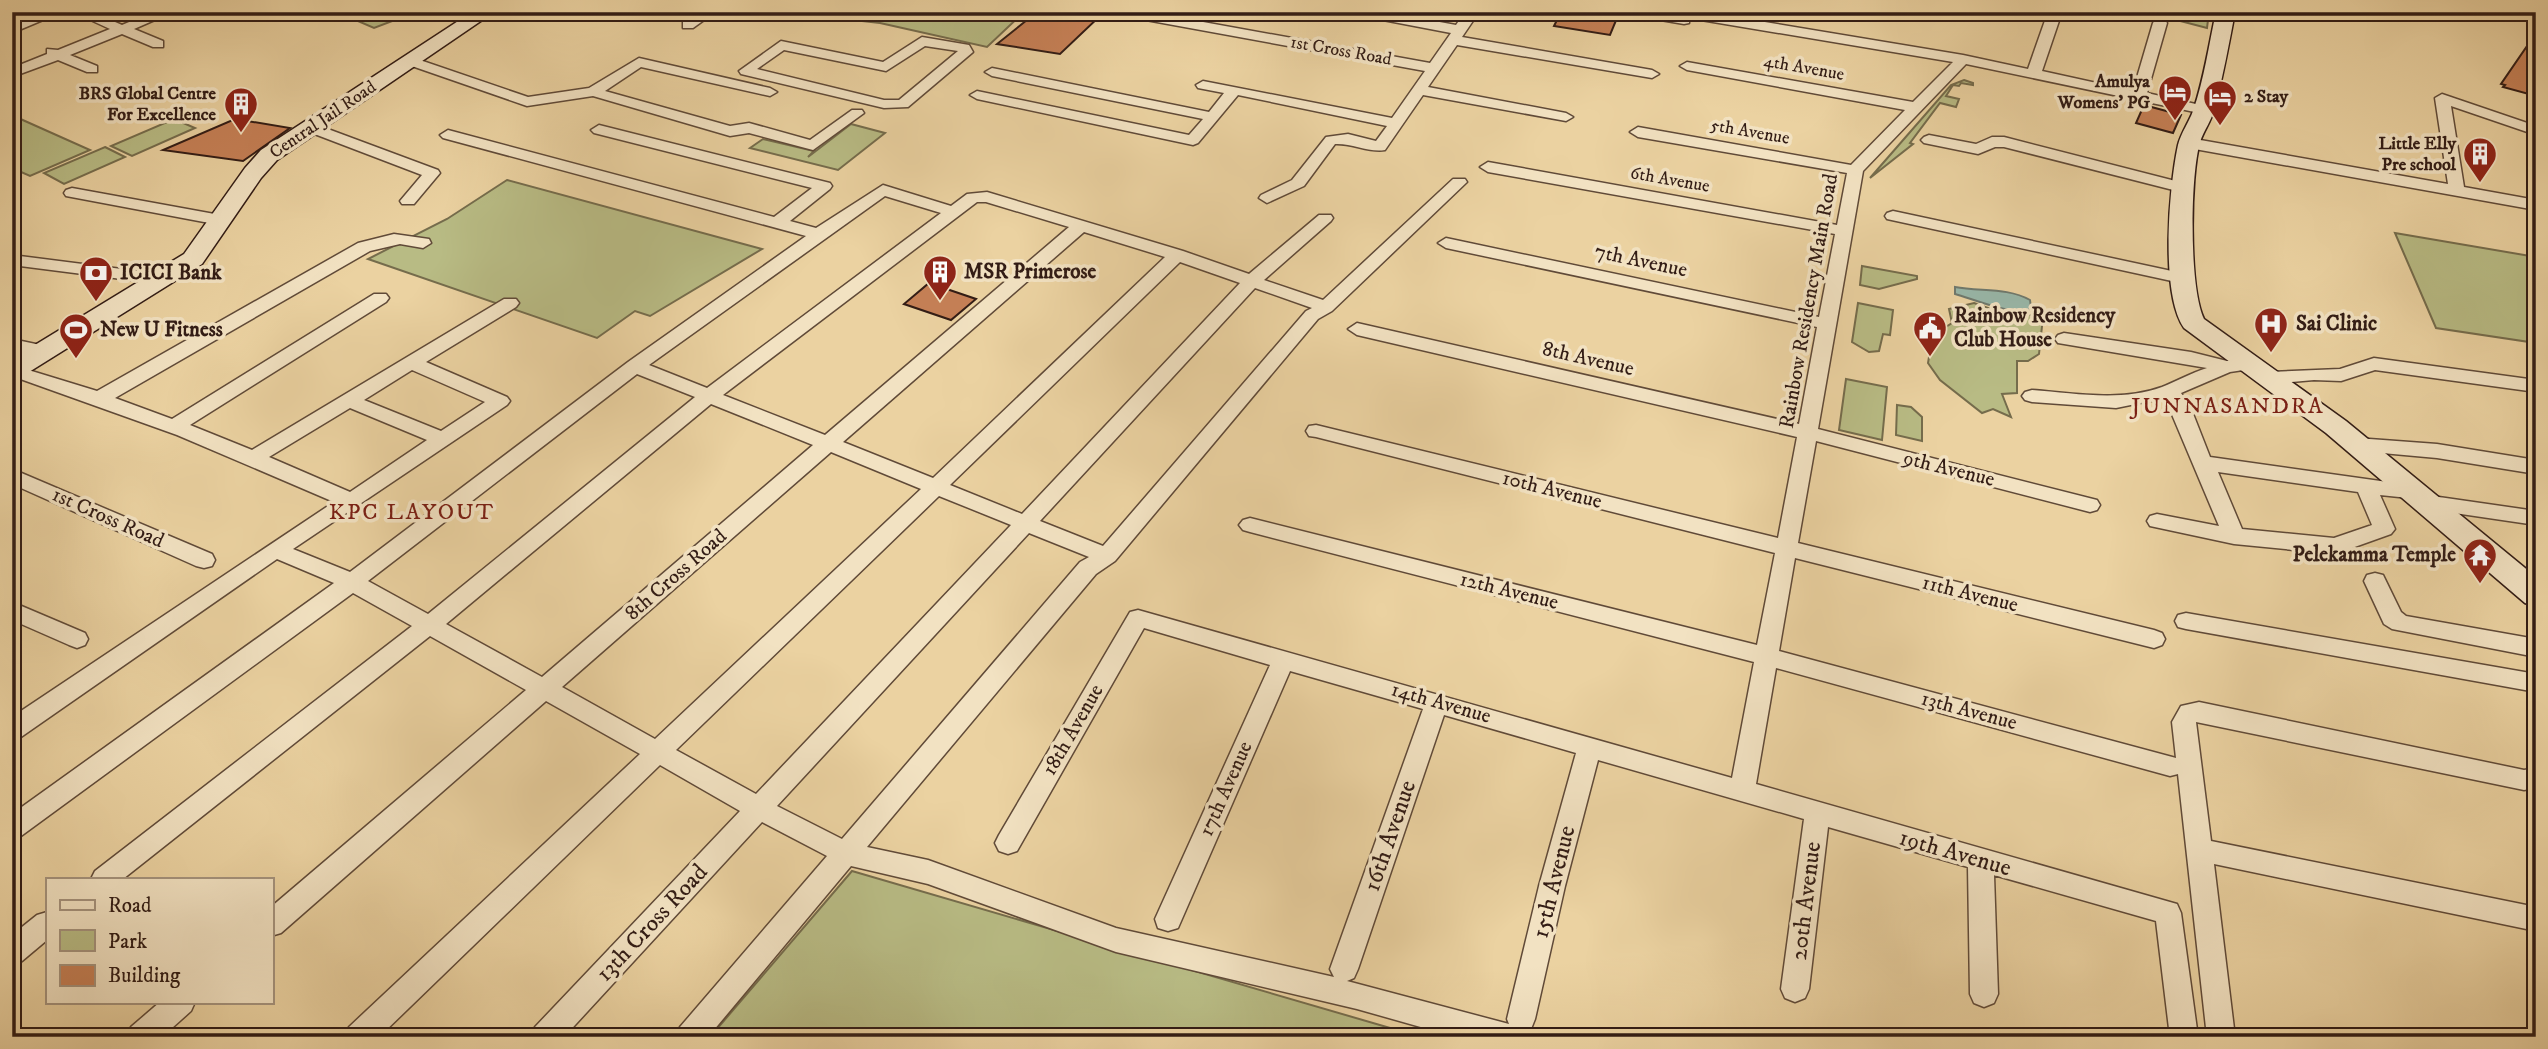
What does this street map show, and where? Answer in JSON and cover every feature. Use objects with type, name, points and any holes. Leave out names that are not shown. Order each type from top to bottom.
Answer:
[{"type":"street","points":[[12,29],[55,12]]},
{"type":"street","points":[[80,12],[158,44]]},
{"type":"street","points":[[12,73],[166,12]]},
{"type":"street","name":"Central Jail Road","points":[[13,370],[193,259],[269,155],[485,12]]},
{"type":"street","points":[[688,25],[704,15],[702,12]]},
{"type":"street","name":"1st Cross Road","points":[[1124,12],[1434,68]]},
{"type":"street","points":[[1362,12],[1456,35],[1652,74]]},
{"type":"street","points":[[1262,197],[1276,202],[1289,200],[1300,190],[1298,183],[1331,140],[1348,139],[1380,147],[1472,12]]},
{"type":"street","points":[[1637,12],[1687,17],[1963,59],[2204,110]]},
{"type":"street","points":[[2034,73],[2055,12]]},
{"type":"street","points":[[2225,12],[2204,110],[2189,143],[2180,278],[2186,309],[2193,323],[2249,370],[2356,444],[2536,595]]},
{"type":"street","points":[[2139,95],[2160,23]]},
{"type":"street","points":[[705,77],[717,69],[746,71],[884,104],[903,104],[966,52],[964,48],[922,41],[891,64],[879,67],[781,45],[746,71]]},
{"type":"street","points":[[44,48],[92,69]]},
{"type":"street","name":"Rainbow Residency Main Road","points":[[1742,793],[1855,170],[1963,59]]},
{"type":"street","points":[[411,61],[527,102],[593,92],[639,62],[857,113],[813,145],[749,128],[730,131],[593,92]]},
{"type":"street","name":"4th Avenue","points":[[1687,66],[1914,107]]},
{"type":"street","points":[[992,72],[1213,117]]},
{"type":"street","points":[[1203,85],[1396,123]]},
{"type":"street","points":[[977,95],[1193,140],[1234,90]]},
{"type":"street","points":[[1418,90],[1566,117]]},
{"type":"street","points":[[2457,191],[2442,98],[2536,131]]},
{"type":"street","points":[[309,127],[432,173],[408,201]]},
{"type":"street","points":[[599,130],[824,186],[777,223]]},
{"type":"street","name":"5th Avenue","points":[[1638,132],[1855,170]]},
{"type":"street","points":[[448,135],[819,234]]},
{"type":"street","points":[[1929,140],[1974,149],[1983,149],[1992,142],[2004,142],[2185,188]]},
{"type":"street","points":[[2189,143],[2536,205]]},
{"type":"street","name":"6th Avenue","points":[[1489,166],[1845,230]]},
{"type":"street","points":[[690,1037],[1088,568],[1107,556],[1312,315],[1326,307],[1459,182]]},
{"type":"street","points":[[12,828],[352,582],[635,366],[883,190],[954,212]]},
{"type":"street","points":[[72,193],[220,220]]},
{"type":"street","points":[[105,878],[429,625],[709,396],[973,197],[987,197],[1177,255],[1326,307]]},
{"type":"street","points":[[1893,215],[2180,278]]},
{"type":"street","name":"13th Cross Road","points":[[545,1037],[1251,282],[1325,218]]},
{"type":"street","name":"8th Cross Road","points":[[273,922],[1082,226]]},
{"type":"street","points":[[100,398],[364,247],[387,239],[407,238],[423,243]]},
{"type":"street","name":"7th Avenue","points":[[1446,243],[1827,324]]},
{"type":"street","points":[[359,1037],[656,752],[937,488],[1177,255]]},
{"type":"street","points":[[12,260],[161,279]]},
{"type":"street","points":[[173,427],[380,298]]},
{"type":"street","points":[[255,457],[510,303]]},
{"type":"street","name":"8th Avenue","points":[[1357,329],[1808,433]]},
{"type":"street","points":[[2064,339],[2249,370],[2341,375],[2374,363],[2536,386]]},
{"type":"street","points":[[12,345],[44,351]]},
{"type":"street","points":[[12,730],[275,550],[500,401],[410,362]]},
{"type":"street","points":[[635,366],[1107,556]]},
{"type":"street","points":[[13,370],[100,398],[255,457],[351,501]]},
{"type":"street","points":[[2032,396],[2116,401],[2170,391],[2183,383],[2249,370]]},
{"type":"street","points":[[2170,391],[2180,406],[2234,536]]},
{"type":"street","points":[[348,400],[444,440]]},
{"type":"street","name":"10th Avenue","points":[[1316,431],[1787,549]]},
{"type":"street","name":"9th Avenue","points":[[1808,433],[2090,505]]},
{"type":"street","points":[[2356,444],[2437,451],[2536,467]]},
{"type":"street","points":[[2204,463],[2366,487],[2536,518]]},
{"type":"street","name":"1st Cross Road","points":[[12,477],[204,560]]},
{"type":"street","points":[[2157,521],[2234,536],[2334,546],[2384,530],[2366,487]]},
{"type":"street","name":"12th Avenue","points":[[1250,525],[1768,657]]},
{"type":"street","name":"11th Avenue","points":[[1787,549],[2154,639]]},
{"type":"street","points":[[275,550],[352,582],[656,752],[848,854],[928,872],[1116,940],[1357,996],[1514,1028]]},
{"type":"street","points":[[2375,581],[2392,618],[2400,623],[2536,648]]},
{"type":"street","points":[[12,610],[78,639]]},
{"type":"street","name":"14th Avenue","points":[[1138,618],[1590,746],[1742,793]]},
{"type":"street","name":"18th Avenue","points":[[1008,843],[1138,618]]},
{"type":"street","points":[[2186,621],[2536,683]]},
{"type":"street","name":"13th Avenue","points":[[1768,657],[2170,766]]},
{"type":"street","name":"17th Avenue","points":[[1168,919],[1283,659]]},
{"type":"street","name":"16th Avenue","points":[[1344,969],[1437,702]]},
{"type":"street","points":[[2221,1037],[2184,722],[2189,713],[2199,712],[2524,780],[2536,778]]},
{"type":"street","name":"15th Avenue","points":[[1514,1028],[1590,746]]},
{"type":"street","name":"19th Avenue","points":[[1742,793],[2168,914],[2184,1037]]},
{"type":"street","name":"20th Avenue","points":[[1795,989],[1817,814]]},
{"type":"street","points":[[2200,850],[2536,919]]},
{"type":"street","points":[[1981,861],[1984,994]]},
{"type":"street","points":[[12,952],[46,925]]},
{"type":"street","points":[[141,1037],[179,1004]]},
{"type":"green space","points":[[337,12],[416,12],[374,28]]},
{"type":"green space","points":[[1024,12],[987,47],[880,23],[799,14]]},
{"type":"green space","points":[[2146,12],[2209,12],[2207,28]]},
{"type":"green space","points":[[1964,80],[1973,85],[1953,85],[1946,96],[1959,99],[1956,107],[1940,103],[1910,143],[1913,144],[1870,178],[1951,85]]},
{"type":"green space","points":[[16,117],[90,150],[30,176],[12,168],[12,118]]},
{"type":"green space","points":[[174,119],[195,128],[132,156],[111,146]]},
{"type":"green space","points":[[851,124],[885,133],[838,170],[750,148],[763,139],[814,151],[808,157]]},
{"type":"green space","points":[[105,147],[125,157],[64,184],[44,173]]},
{"type":"green space","points":[[507,180],[762,249],[650,316],[635,311],[597,338],[368,259],[447,219]]},
{"type":"green space","points":[[2395,233],[2536,257],[2536,343],[2436,328]]},
{"type":"green space","points":[[1862,266],[1917,276],[1917,279],[1879,289],[1860,285]]},
{"type":"green space","points":[[1858,303],[1893,310],[1890,335],[1883,334],[1879,351],[1869,352],[1852,342]]},
{"type":"green space","points":[[1974,303],[2013,317],[2019,313],[2043,317],[2039,354],[2028,361],[2017,361],[2017,393],[2002,394],[2011,417],[1993,409],[1982,413],[1940,380],[1928,363],[1931,345],[1939,344],[1941,330],[1952,323],[1949,309]]},
{"type":"green space","points":[[1846,379],[1887,387],[1882,440],[1839,430]]},
{"type":"green space","points":[[1897,405],[1911,407],[1922,417],[1922,441],[1896,435]]},
{"type":"green space","points":[[852,871],[1421,1037],[710,1037]]},
{"type":"shaded area","points":[[1955,287],[2012,293],[2030,300],[2031,308],[2017,311],[1995,307],[1955,294]]},
{"type":"building","points":[[1037,12],[1100,12],[1097,15],[1100,16],[1060,54],[997,44]]},
{"type":"building","points":[[1561,12],[1582,12],[1617,18],[1610,35],[1554,26]]},
{"type":"building","points":[[2536,33],[2536,96],[2503,87],[2505,85],[2501,84]]},
{"type":"building","points":[[2144,105],[2181,115],[2173,133],[2136,123]]},
{"type":"building","name":"BRS Global Centre For Excellence","points":[[235,119],[290,128],[243,161],[163,150]]},
{"type":"building","name":"MSR Primerose","points":[[929,283],[976,299],[951,320],[904,304]]},
{"type":"place","name":"Amulya Womens' PG","points":[[2175,122]]},
{"type":"place","name":"2 Stay","points":[[2220,127]]},
{"type":"place","name":"BRS Global Centre For Excellence","points":[[241,134]]},
{"type":"place","name":"Little Elly Pre school","points":[[2480,184]]},
{"type":"place","name":"MSR Primerose","points":[[940,302]]},
{"type":"place","name":"ICICI Bank","points":[[96,303]]},
{"type":"place","name":"Sai Clinic","points":[[2271,354]]},
{"type":"place","name":"Rainbow Residency Club House","points":[[1930,358]]},
{"type":"place","name":"New U Fitness","points":[[76,360]]},
{"type":"place","name":"Pelekamma Temple","points":[[2480,585]]},
{"type":"district","name":"JUNNASANDRA","points":[[2228,406]]},
{"type":"district","name":"KPC LAYOUT","points":[[412,512]]}]
